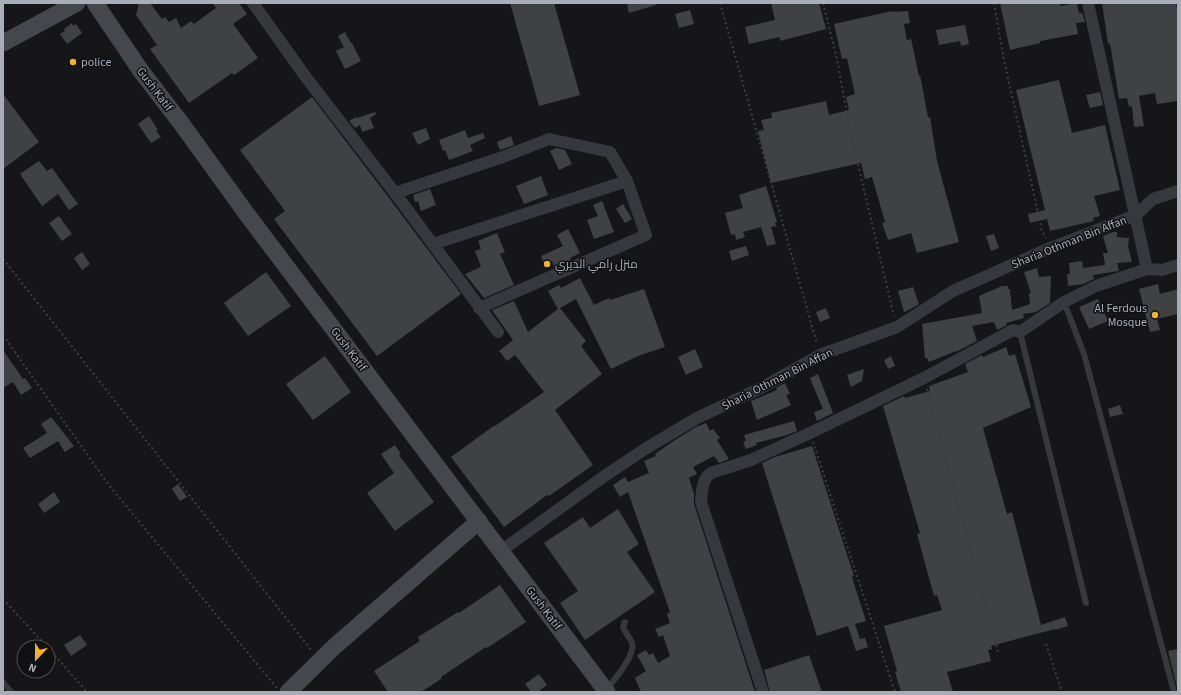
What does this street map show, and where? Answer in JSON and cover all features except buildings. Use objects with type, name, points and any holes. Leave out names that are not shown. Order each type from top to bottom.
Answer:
[{"type":"main road","points":[[3,43],[77,3]]},
{"type":"main road","name":"Gush Katif","points":[[95,3],[141,71],[181,123],[246,213],[606,691]]},
{"type":"main road","points":[[288,692],[335,646],[479,521]]},
{"type":"street","points":[[252,3],[305,76],[395,193],[498,332]]},
{"type":"street","points":[[1088,3],[1148,269]]},
{"type":"street","points":[[395,193],[503,157],[549,139],[610,152],[627,181],[646,235],[479,308]]},
{"type":"street","points":[[433,244],[627,181]]},
{"type":"street","name":"Sharia Othman Bin Affan","points":[[501,551],[602,477],[697,418],[761,388],[820,355],[897,327],[953,291],[1050,248],[1136,215],[1153,199],[1178,191]]},
{"type":"street","points":[[763,692],[701,502],[702,488],[708,475],[751,460],[924,378],[1013,330],[1020,332],[1064,302],[1096,286],[1148,269],[1162,270],[1178,265]]},
{"type":"lane","points":[[1064,302],[1084,354],[1174,692]]},
{"type":"lane","points":[[1020,332],[1086,603]]},
{"type":"lane","points":[[606,691],[623,669],[632,651],[632,645],[623,627],[625,622]]},
{"type":"lane","points":[[3,682],[11,692]]},
{"type":"path","points":[[720,3],[820,355]]},
{"type":"path","points":[[823,3],[836,55],[852,139],[897,327]]},
{"type":"path","points":[[994,3],[1004,60],[1042,231],[1050,248]]},
{"type":"path","points":[[3,259],[320,662]]},
{"type":"path","points":[[3,335],[108,484],[280,692]]},
{"type":"path","points":[[924,378],[998,652]]},
{"type":"path","points":[[810,432],[895,692]]},
{"type":"path","points":[[3,598],[39,639]]},
{"type":"path","points":[[1046,644],[1062,692]]},
{"type":"path","points":[[56,658],[87,692]]},
{"type":"place","name":"police","points":[[73,62]]},
{"type":"place","name":"منزل رامي الديري","points":[[547,264]]},
{"type":"place","name":"Al Ferdous Mosque","points":[[1155,315]]}]
